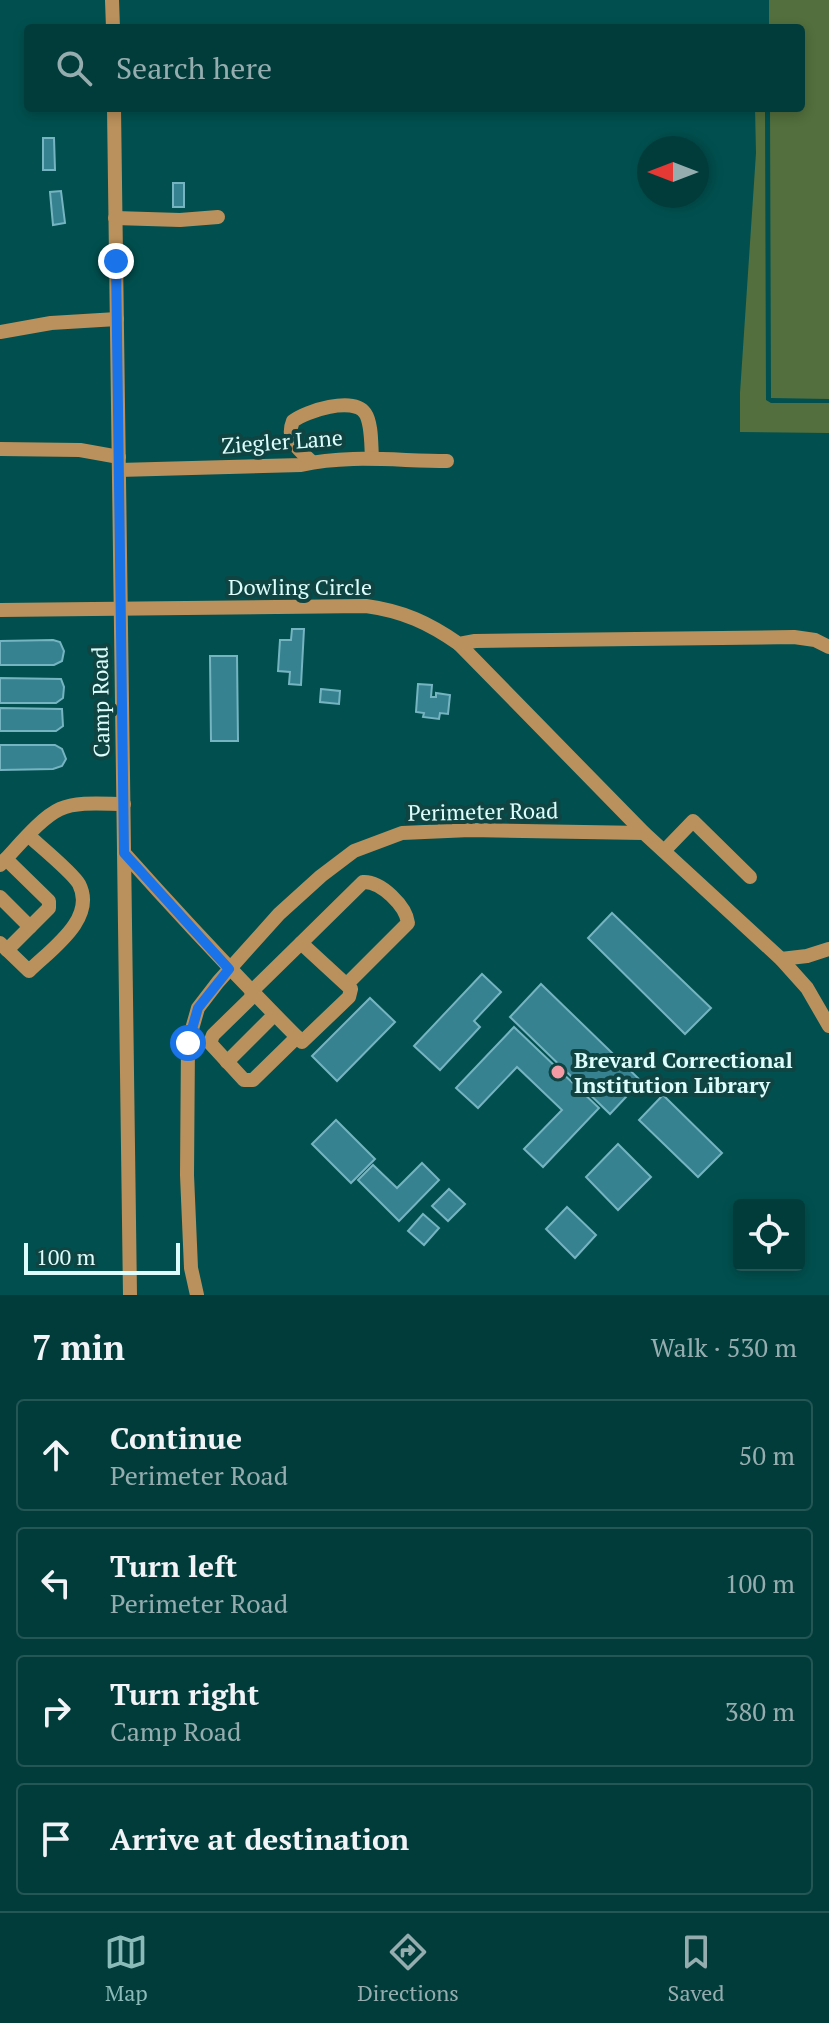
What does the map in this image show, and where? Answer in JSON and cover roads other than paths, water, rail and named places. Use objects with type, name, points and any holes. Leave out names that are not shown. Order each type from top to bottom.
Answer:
[{"type":"street","points":[[112,0],[113,24]]},
{"type":"street","name":"Camp Road","points":[[114,112],[130,1295]]},
{"type":"street","points":[[115,218],[168,220],[218,217]]},
{"type":"street","points":[[0,332],[51,323],[117,319]]},
{"type":"street","points":[[312,462],[291,440],[289,430],[293,421],[315,409],[342,406],[361,409],[367,415],[372,458]]},
{"type":"street","name":"Ziegler Lane","points":[[0,449],[80,450],[119,463],[301,465],[372,458],[447,461]]},
{"type":"street","name":"Dowling Circle","points":[[0,610],[366,606],[395,610],[417,618],[459,644],[644,833],[781,959]]},
{"type":"street","points":[[459,644],[475,641],[794,637],[815,640],[829,647]]},
{"type":"street","points":[[29,836],[79,884],[82,912],[71,929],[29,971],[4,947],[49,908],[49,901],[3,862],[29,836],[60,809],[124,804]]},
{"type":"street","points":[[664,851],[693,821],[750,877]]},
{"type":"street","name":"Perimeter Road","points":[[197,1295],[191,1268],[187,1175],[188,1043],[198,1008],[279,914],[354,851],[402,833],[470,830],[644,833]]},
{"type":"street","points":[[124,853],[229,969],[302,1042],[349,997],[351,989],[301,943]]},
{"type":"street","points":[[297,1037],[250,1081],[244,1080],[212,1047],[211,1039],[363,882],[371,882],[407,913],[408,923],[347,984]]},
{"type":"street","points":[[0,897],[30,927]]},
{"type":"street","points":[[781,959],[829,949]]},
{"type":"street","points":[[781,959],[807,988],[829,1026]]},
{"type":"street","points":[[227,1062],[274,1015]]},
{"type":"place","name":"Brevard Correctional Institution Library","points":[[558,1072]]}]
